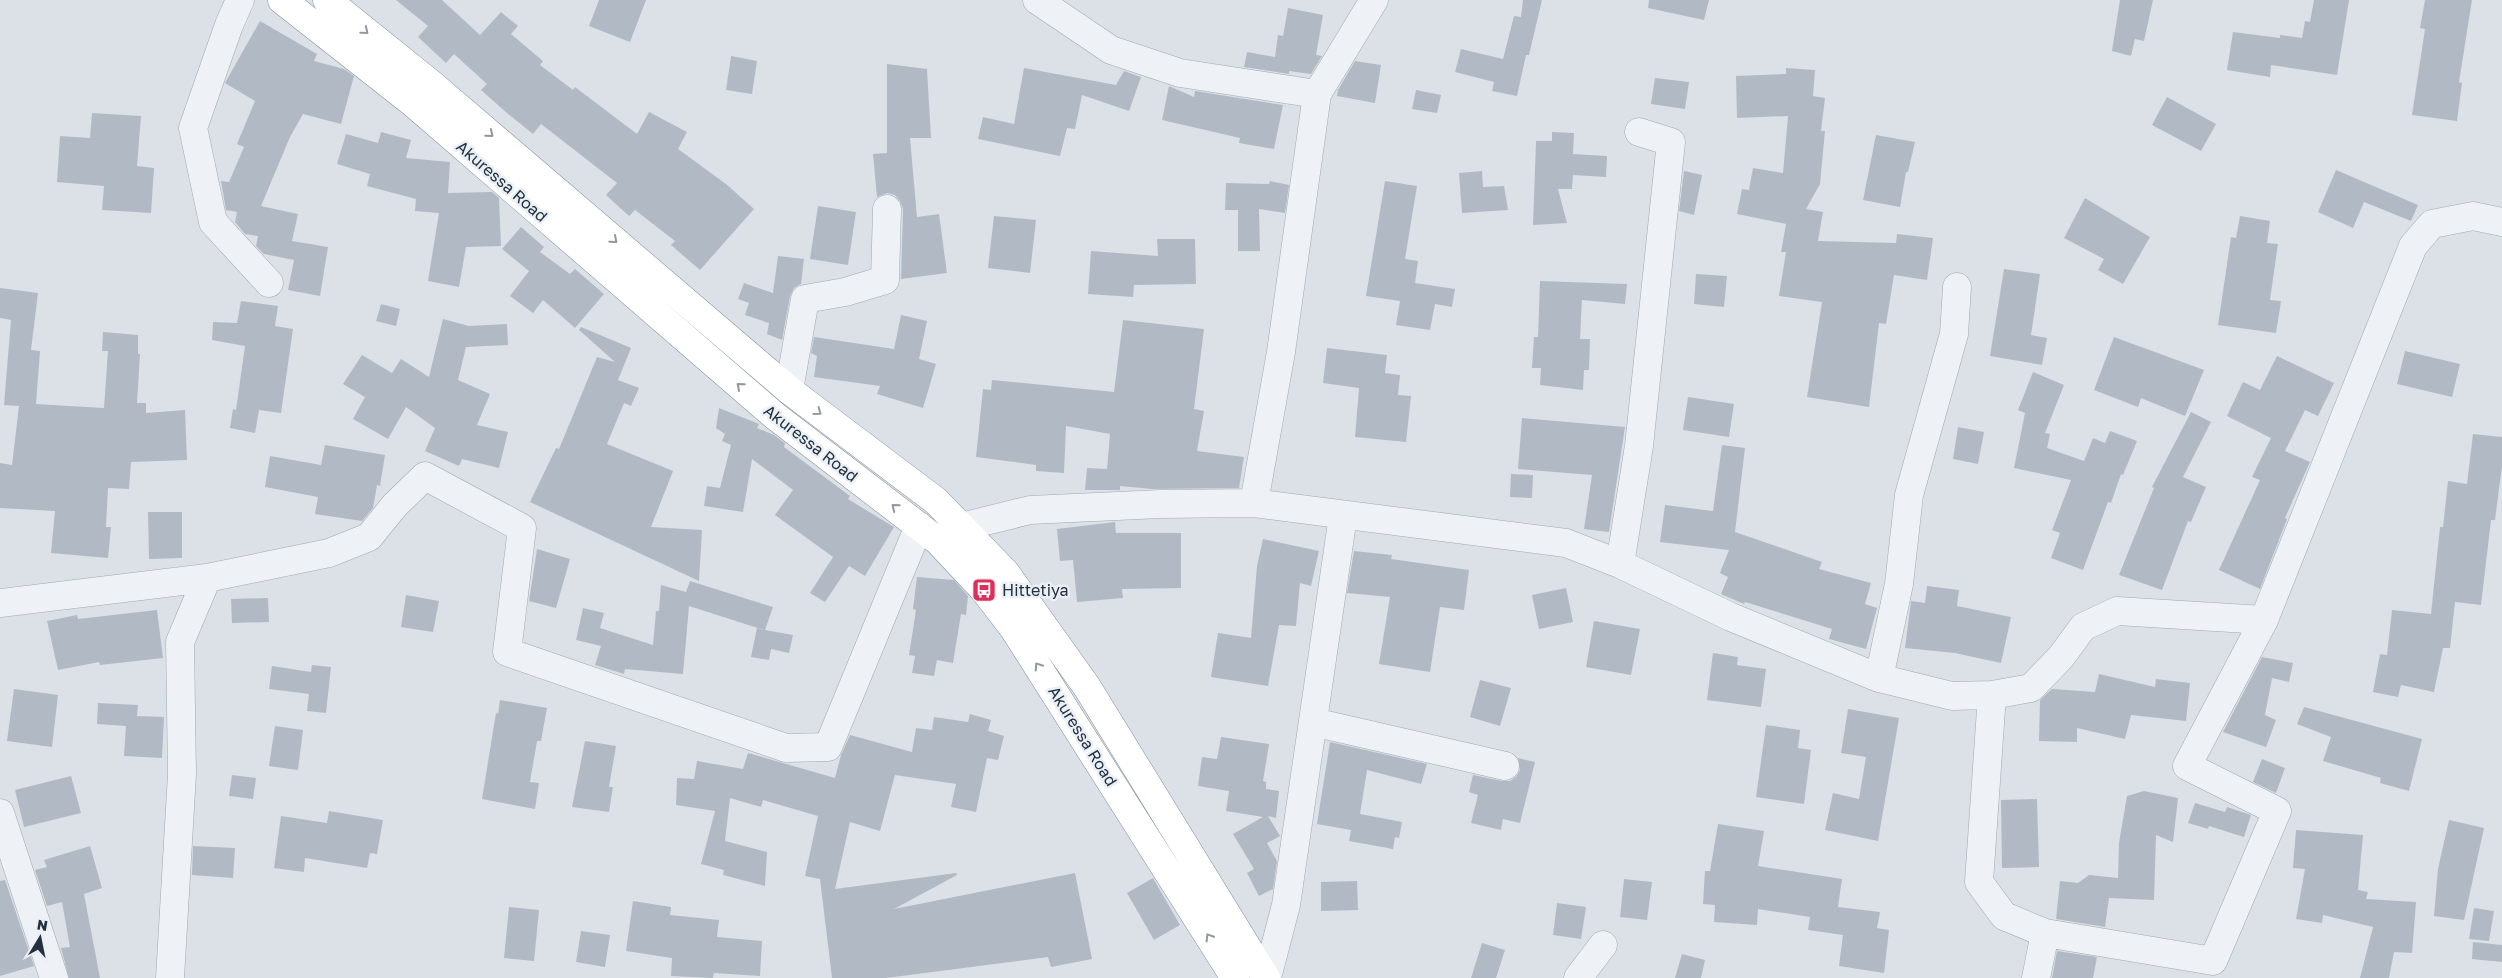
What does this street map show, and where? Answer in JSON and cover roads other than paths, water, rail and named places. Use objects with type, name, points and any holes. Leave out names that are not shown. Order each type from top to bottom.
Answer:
[{"type":"highway","name":"Akuressa Road","points":[[282,0],[413,103],[775,416],[928,534],[984,590],[1014,629],[1235,978]]},
{"type":"highway","name":"Akuressa Road","points":[[327,0],[430,83],[789,390],[936,500],[1005,572],[1087,686],[1179,840],[1267,978]]},
{"type":"street","points":[[240,0],[229,25],[193,128],[213,222],[269,284]]},
{"type":"street","points":[[1037,0],[1111,50],[1172,70],[1316,94]]},
{"type":"street","points":[[1254,503],[1281,352],[1316,94],[1374,0]]},
{"type":"street","points":[[1620,564],[1639,446],[1672,142],[1639,132]]},
{"type":"street","points":[[789,390],[805,299],[845,292],[885,280],[887,210]]},
{"type":"street","points":[[1992,695],[1979,882],[2004,916],[2045,933],[2213,961],[2277,811],[2187,766],[2264,620],[2413,246],[2432,224],[2472,216],[2502,222]]},
{"type":"street","points":[[1879,678],[1899,584],[1909,495],[1954,334],[1957,287]]},
{"type":"street","points":[[0,603],[207,578],[329,553],[369,537],[395,505],[426,476],[522,528],[507,652],[786,748],[828,747],[928,534],[1030,510],[1161,504],[1254,503],[1343,516],[1566,543],[1620,564],[1732,617],[1879,678],[1952,696],[1992,695],[2031,688],[2061,657],[2083,627],[2117,611],[2264,620]]},
{"type":"street","points":[[1267,978],[1286,905],[1343,516]]},
{"type":"street","points":[[170,978],[182,774],[180,642],[207,578]]},
{"type":"street","points":[[1313,722],[1505,766]]},
{"type":"street","points":[[0,813],[54,978]]},
{"type":"street","points":[[2036,978],[2045,933]]},
{"type":"street","points":[[1578,978],[1603,945]]},
{"type":"place","name":"Hittetiya","points":[[984,590]]}]
